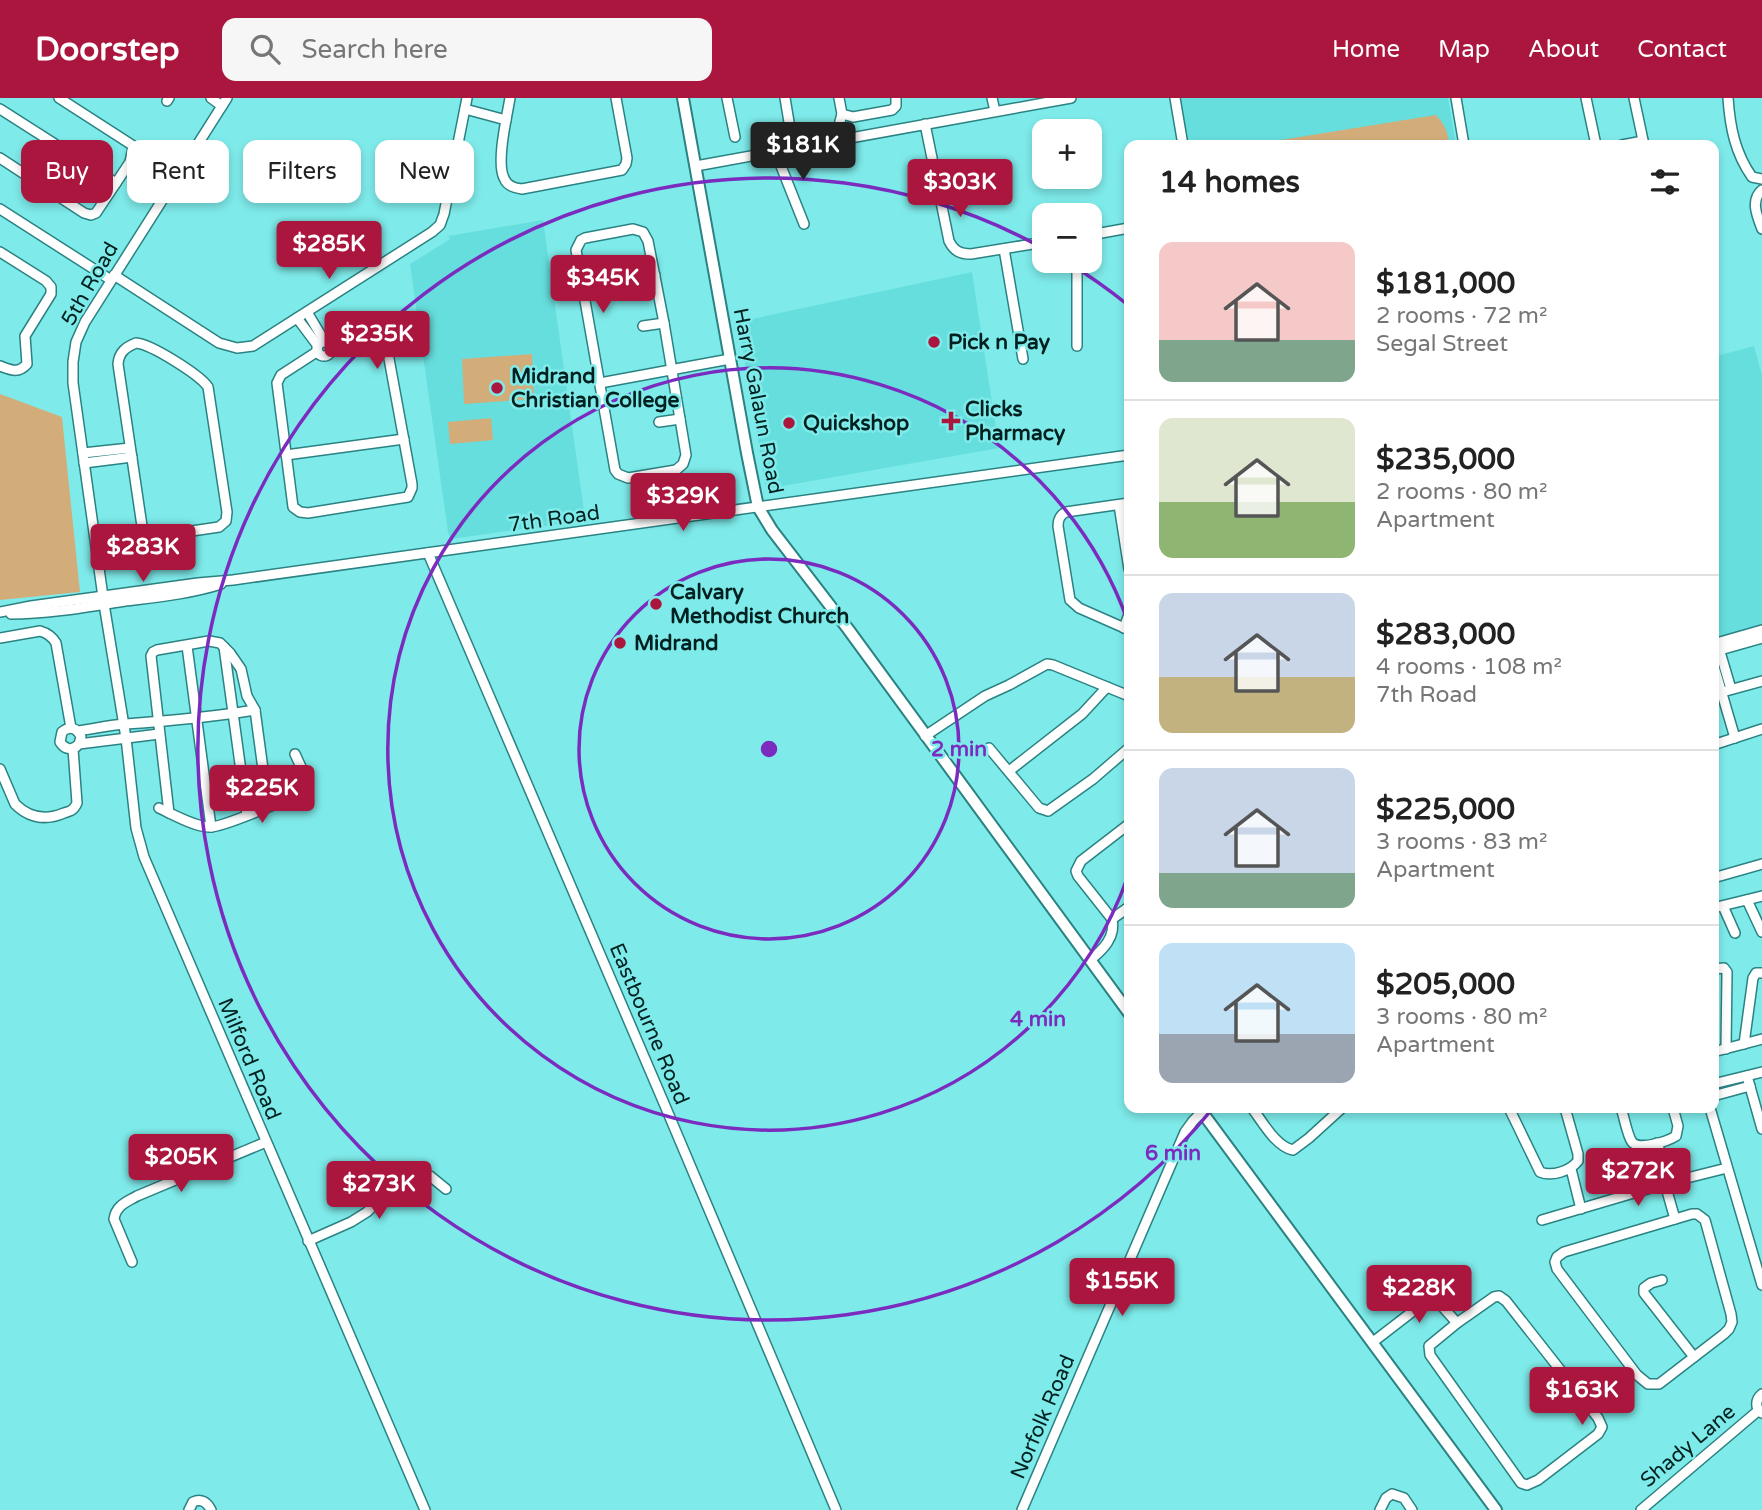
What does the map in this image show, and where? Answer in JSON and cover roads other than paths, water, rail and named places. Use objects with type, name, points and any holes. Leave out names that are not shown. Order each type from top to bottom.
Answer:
[{"type":"main road","name":"Harry Galaun Road","points":[[683,98],[758,507],[772,530],[848,629],[1124,1006]]},
{"type":"main road","points":[[1203,1113],[1496,1510]]},
{"type":"street","points":[[59,98],[127,142]]},
{"type":"street","points":[[211,98],[225,102]]},
{"type":"street","points":[[0,209],[231,348],[253,346],[440,225],[467,98]]},
{"type":"street","points":[[510,98],[501,169],[505,180],[513,187],[522,189],[619,172],[624,168],[627,158],[616,98]]},
{"type":"street","points":[[727,98],[735,137]]},
{"type":"street","points":[[785,98],[790,128]]},
{"type":"street","points":[[839,98],[842,114],[838,129],[839,140]]},
{"type":"street","points":[[842,114],[853,117],[892,110],[896,106],[896,98]]},
{"type":"street","points":[[992,98],[995,111]]},
{"type":"street","points":[[696,166],[1071,98]]},
{"type":"street","points":[[1175,98],[1182,140]]},
{"type":"street","points":[[1456,98],[1463,140]]},
{"type":"street","points":[[1586,98],[1596,140]]},
{"type":"street","points":[[1634,98],[1642,140]]},
{"type":"street","points":[[1728,98],[1729,121],[1736,146],[1752,177],[1762,179]]},
{"type":"street","name":"5th Road","points":[[201,140],[225,102]]},
{"type":"street","points":[[0,109],[116,183]]},
{"type":"street","points":[[465,109],[506,120]]},
{"type":"street","points":[[925,124],[952,246],[960,253],[966,254],[1032,244]]},
{"type":"street","points":[[775,151],[804,224]]},
{"type":"street","points":[[0,158],[90,215],[96,213],[127,166]]},
{"type":"street","points":[[1762,190],[1757,193],[1755,202],[1762,229]]},
{"type":"street","name":"5th Road","points":[[104,600],[73,383],[74,351],[85,322],[160,203]]},
{"type":"street","points":[[632,229],[643,232],[648,241],[655,275],[686,455],[680,468],[634,477],[622,476],[615,470],[576,256],[578,245],[581,240],[590,236],[632,229]]},
{"type":"street","points":[[1102,232],[1124,229]]},
{"type":"street","points":[[1004,249],[1023,359]]},
{"type":"street","points":[[0,253],[46,281],[52,290],[25,336],[27,364],[17,371],[0,366]]},
{"type":"street","points":[[1077,273],[1077,346]]},
{"type":"street","points":[[634,279],[655,275]]},
{"type":"street","points":[[307,312],[323,347]]},
{"type":"street","points":[[297,318],[323,347]]},
{"type":"street","points":[[369,322],[381,322],[385,331],[412,484],[408,497],[308,513],[293,507],[276,383],[281,375],[323,347],[369,322]]},
{"type":"street","points":[[643,326],[664,323]]},
{"type":"street","points":[[143,344],[201,379],[208,387],[227,512],[226,521],[219,527],[158,536],[147,533],[140,523],[131,453],[118,359],[130,345],[143,344]]},
{"type":"street","points":[[600,383],[730,359]]},
{"type":"street","points":[[659,422],[680,419]]},
{"type":"street","points":[[286,455],[404,439]]},
{"type":"street","points":[[84,458],[131,453]]},
{"type":"street","name":"7th Road","points":[[0,613],[31,614],[198,583],[1124,456]]},
{"type":"street","points":[[1124,504],[1066,512],[1059,518],[1058,526],[1070,600],[1079,608],[1124,628]]},
{"type":"street","name":"Eastbourne Road","points":[[428,553],[836,1510]]},
{"type":"street","name":"Milford Road","points":[[104,600],[126,738],[136,828],[144,857],[425,1510]]},
{"type":"street","points":[[1719,646],[1762,630]]},
{"type":"street","points":[[0,638],[40,631],[46,632],[56,642],[74,729],[80,737],[76,746],[77,803],[72,810],[53,818],[42,818],[24,811],[15,804],[0,769]]},
{"type":"street","points":[[1719,646],[1762,638]]},
{"type":"street","points":[[169,813],[151,656],[157,650],[213,641],[223,645],[241,669],[247,696],[255,710],[268,806]]},
{"type":"street","points":[[223,645],[247,815]]},
{"type":"street","points":[[187,646],[211,827]]},
{"type":"street","points":[[1719,660],[1735,738]]},
{"type":"street","points":[[925,736],[985,696],[1046,664],[1124,694]]},
{"type":"street","points":[[1719,676],[1726,691]]},
{"type":"street","points":[[1726,691],[1762,681]]},
{"type":"street","points":[[1009,771],[1082,714],[1107,687]]},
{"type":"street","points":[[159,734],[108,740],[68,749],[60,742],[62,732],[66,729],[195,719],[255,710]]},
{"type":"street","points":[[138,724],[139,736]]},
{"type":"street","points":[[107,726],[108,740]]},
{"type":"street","points":[[1719,743],[1762,729]]},
{"type":"street","points":[[989,748],[1039,807],[1048,811],[1093,779],[1124,752]]},
{"type":"street","points":[[159,808],[211,827],[247,815],[302,792],[307,787],[307,780],[295,754]]},
{"type":"street","points":[[1090,960],[1109,942],[1113,928],[1112,919],[1078,876],[1077,867],[1124,828]]},
{"type":"street","points":[[1719,876],[1762,864]]},
{"type":"street","points":[[1719,907],[1762,896]]},
{"type":"street","points":[[1747,900],[1762,932]]},
{"type":"street","points":[[1719,909],[1735,933]]},
{"type":"street","points":[[1112,919],[1124,911]]},
{"type":"street","points":[[1719,968],[1724,968],[1727,972],[1726,1049]]},
{"type":"street","points":[[1744,1044],[1753,978],[1756,973],[1762,974]]},
{"type":"street","points":[[1719,1021],[1726,1021]]},
{"type":"street","points":[[1719,1051],[1762,1039]]},
{"type":"street","points":[[1719,1094],[1762,1072]]},
{"type":"street","points":[[1719,1083],[1748,1081]]},
{"type":"street","points":[[1748,1081],[1762,1129]]},
{"type":"street","name":"Norfolk Road","points":[[1022,1510],[1185,1132],[1199,1113]]},
{"type":"street","points":[[1256,1113],[1281,1145],[1293,1150],[1336,1113]]},
{"type":"street","points":[[1510,1113],[1540,1172],[1547,1174],[1571,1169],[1579,1158],[1566,1113]]},
{"type":"street","points":[[1623,1113],[1633,1143],[1641,1146],[1674,1138],[1678,1133],[1675,1113]]},
{"type":"street","points":[[1711,1113],[1762,1285]]},
{"type":"street","points":[[132,1262],[114,1219],[118,1207],[266,1142]]},
{"type":"street","points":[[1657,1143],[1675,1219]]},
{"type":"street","points":[[1542,1220],[1727,1168]]},
{"type":"street","points":[[1571,1169],[1581,1209]]},
{"type":"street","points":[[308,1241],[367,1212],[402,1180],[419,1175],[430,1176],[446,1189]]},
{"type":"street","points":[[1697,1214],[1705,1220],[1732,1322],[1727,1331],[1694,1357],[1659,1384],[1644,1382],[1556,1265],[1557,1257],[1564,1252],[1697,1214]]},
{"type":"street","points":[[1662,1280],[1646,1286],[1644,1293],[1694,1357]]},
{"type":"street","points":[[1373,1342],[1447,1285]]},
{"type":"street","points":[[1433,1296],[1457,1323]]},
{"type":"street","points":[[1494,1297],[1504,1299],[1598,1418],[1601,1431],[1538,1480],[1529,1485],[1523,1484],[1429,1354],[1429,1346],[1457,1323],[1494,1297]]},
{"type":"street","name":"Shady Lane","points":[[1641,1510],[1760,1411],[1757,1401],[1762,1394]]},
{"type":"street","points":[[1380,1510],[1386,1498],[1392,1494],[1404,1498],[1412,1510]]},
{"type":"street","points":[[189,1510],[193,1502],[198,1500],[205,1502],[211,1510]]},
{"type":"place","name":"Pick n Pay","points":[[934,342]]},
{"type":"place","name":"Midrand Christian College","points":[[497,388]]},
{"type":"place","name":"Clicks Pharmacy","points":[[951,421]]},
{"type":"place","name":"Quickshop","points":[[789,423]]},
{"type":"place","name":"Calvary Methodist Church","points":[[656,604]]},
{"type":"place","name":"Midrand","points":[[620,643]]}]
